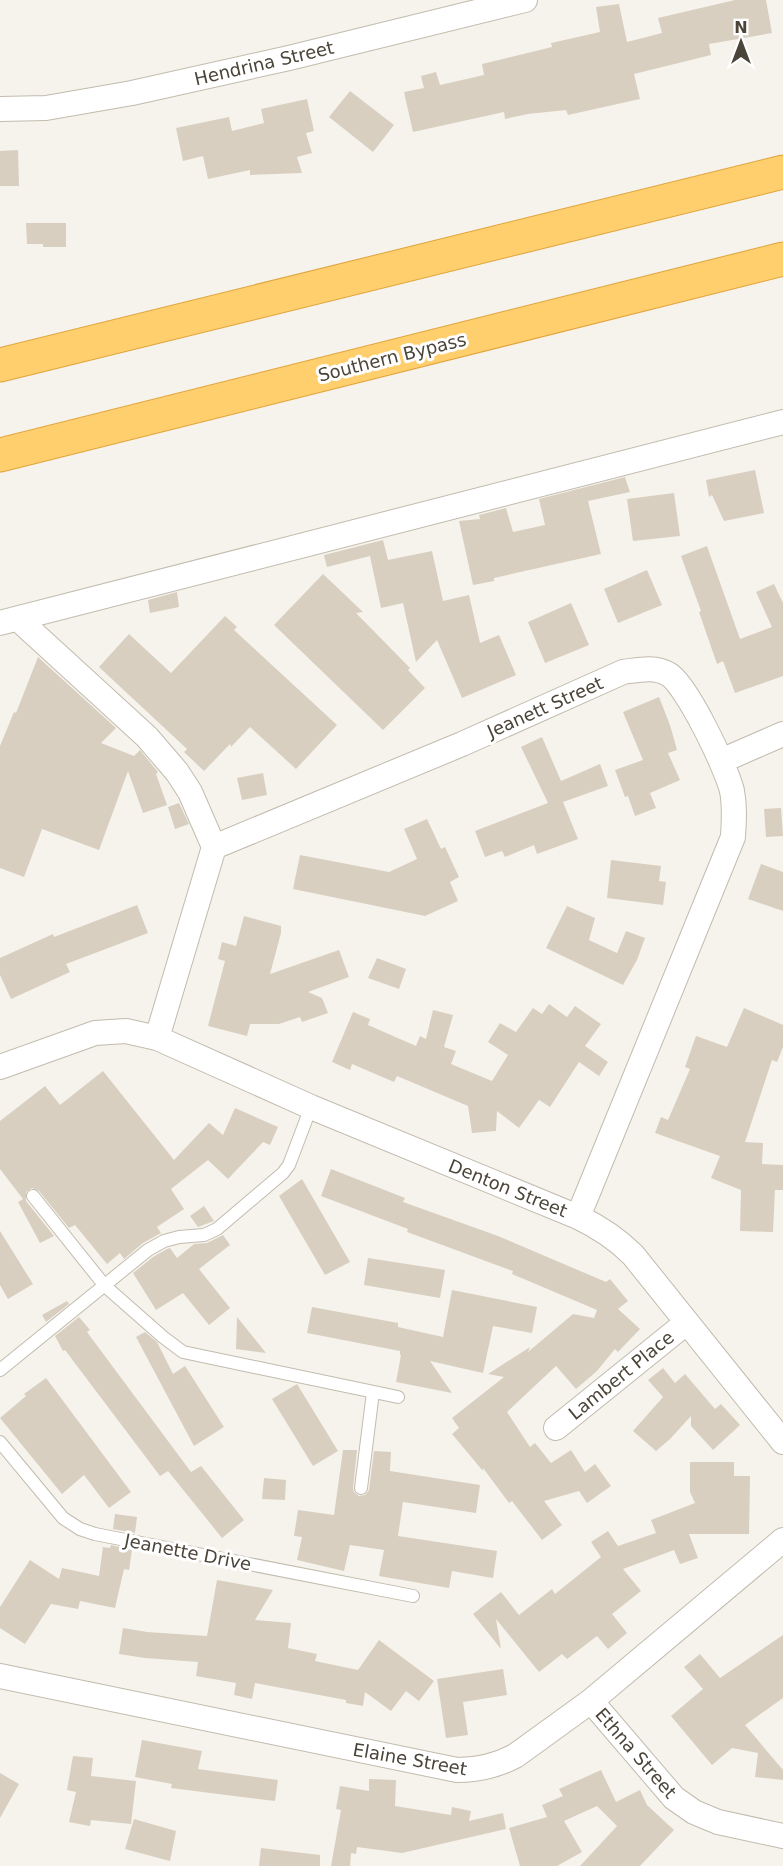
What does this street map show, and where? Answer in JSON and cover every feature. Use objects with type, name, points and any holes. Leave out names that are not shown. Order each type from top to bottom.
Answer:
[{"type":"highway","points":[[0,364],[783,172]]},
{"type":"highway","name":"Southern Bypass","points":[[0,455],[783,259]]},
{"type":"street","name":"Hendrina Street","points":[[0,109],[46,108],[132,93],[289,58],[480,6],[525,0]]},
{"type":"street","points":[[9,621],[783,422]]},
{"type":"street","points":[[0,1067],[95,1032],[126,1031],[157,1038],[213,847],[190,792],[153,743],[79,674],[9,621]]},
{"type":"street","name":"Jeanett Street","points":[[213,847],[462,744],[623,672],[658,669],[671,675],[681,687],[721,761],[735,806],[733,837],[578,1217]]},
{"type":"street","points":[[721,761],[783,734]]},
{"type":"street","name":"Denton Street","points":[[157,1038],[312,1107],[602,1228],[621,1243],[643,1267],[783,1442]]},
{"type":"street","name":"Lambert Place","points":[[556,1428],[686,1323]]},
{"type":"street","name":"Elaine Street","points":[[0,1676],[457,1770],[476,1770],[516,1756],[591,1701],[783,1540]]},
{"type":"street","name":"Ethna Street","points":[[591,1701],[674,1798],[694,1812],[718,1822],[783,1836]]},
{"type":"lane","points":[[0,1370],[148,1250],[164,1241],[204,1235],[217,1228],[283,1173],[289,1165],[312,1107]]},
{"type":"lane","points":[[33,1196],[105,1286],[183,1352],[398,1397]]},
{"type":"lane","points":[[361,1488],[374,1392]]},
{"type":"lane","name":"Jeanette Drive","points":[[0,1442],[63,1518],[87,1532],[412,1596]]},
{"type":"building","points":[[735,0],[766,0],[772,33],[709,44],[711,55],[634,74],[640,99],[568,115],[566,110],[505,119],[504,112],[413,132],[404,92],[424,88],[421,76],[436,72],[440,85],[484,75],[482,64],[552,47],[551,43],[600,32],[596,7],[619,4],[627,42],[662,33],[658,18]]},
{"type":"building","points":[[350,91],[394,125],[373,152],[329,117]]},
{"type":"building","points":[[307,99],[314,131],[306,133],[312,153],[297,157],[302,173],[250,175],[250,170],[208,179],[203,156],[183,161],[176,128],[229,117],[232,131],[264,123],[261,109]]},
{"type":"building","points":[[18,150],[19,186],[0,186],[0,151]]},
{"type":"building","points":[[26,223],[66,223],[66,247],[27,244]]},
{"type":"building","points":[[755,470],[764,513],[724,521],[712,495],[709,497],[706,480]]},
{"type":"building","points":[[625,477],[630,492],[588,501],[601,554],[494,578],[494,581],[473,585],[459,521],[480,519],[479,515],[506,508],[513,532],[545,525],[539,499]]},
{"type":"building","points":[[674,493],[680,536],[633,541],[627,499]]},
{"type":"building","points":[[383,540],[388,560],[432,551],[443,601],[469,595],[480,643],[499,635],[516,675],[462,698],[437,640],[416,662],[403,603],[381,608],[370,556],[327,567],[324,555]]},
{"type":"building","points":[[707,546],[740,639],[772,627],[756,592],[774,584],[783,603],[783,676],[735,693],[723,661],[717,664],[681,556]]},
{"type":"building","points":[[647,570],[662,605],[618,623],[604,589]]},
{"type":"building","points":[[323,574],[363,612],[356,613],[410,668],[408,670],[425,688],[383,730],[274,625]]},
{"type":"building","points":[[177,592],[179,607],[150,613],[148,600]]},
{"type":"building","points":[[571,603],[589,645],[545,663],[528,622]]},
{"type":"building","points":[[225,616],[237,627],[234,630],[337,725],[296,769],[250,727],[204,771],[184,752],[187,749],[99,667],[129,634],[171,673]]},
{"type":"building","points":[[38,657],[116,728],[101,743],[134,756],[140,750],[158,772],[156,774],[167,805],[143,813],[128,771],[99,850],[42,829],[24,877],[0,868],[0,746]]},
{"type":"building","points":[[659,697],[677,750],[668,753],[680,780],[650,793],[656,808],[635,816],[615,770],[643,760],[623,712]]},
{"type":"building","points":[[542,737],[561,781],[600,764],[608,786],[563,802],[578,839],[537,854],[534,845],[505,857],[502,851],[485,857],[475,831],[548,803],[521,747]]},
{"type":"building","points":[[263,773],[267,795],[242,800],[237,778]]},
{"type":"building","points":[[179,803],[189,824],[175,829],[168,807]]},
{"type":"building","points":[[781,808],[783,836],[766,837],[764,809]]},
{"type":"building","points":[[427,819],[441,849],[445,847],[459,877],[450,882],[458,901],[425,916],[293,889],[300,855],[389,872],[417,859],[404,829]]},
{"type":"building","points":[[611,860],[661,866],[659,881],[666,882],[663,905],[607,898]]},
{"type":"building","points":[[761,864],[783,872],[783,911],[748,899]]},
{"type":"building","points":[[137,905],[148,933],[66,964],[70,972],[11,999],[0,975],[0,958],[53,934],[54,937]]},
{"type":"building","points":[[567,906],[595,918],[589,940],[617,953],[626,931],[645,938],[637,960],[623,985],[546,948]]},
{"type":"building","points":[[244,916],[281,926],[270,974],[339,950],[349,977],[308,992],[322,998],[328,1013],[302,1022],[300,1017],[279,1024],[250,1024],[247,1036],[208,1026],[225,961],[218,959],[222,942],[236,946]]},
{"type":"building","points":[[377,958],[406,969],[399,989],[368,978]]},
{"type":"building","points":[[549,1004],[567,1017],[575,1006],[601,1024],[585,1046],[608,1062],[599,1076],[579,1062],[550,1107],[539,1100],[519,1128],[497,1111],[496,1131],[472,1133],[468,1106],[397,1076],[394,1082],[352,1064],[350,1070],[332,1062],[353,1012],[370,1019],[368,1025],[416,1046],[420,1036],[426,1039],[433,1010],[453,1015],[444,1047],[456,1051],[451,1064],[492,1081],[508,1055],[488,1042],[500,1023],[516,1032],[533,1008],[542,1014]]},
{"type":"building","points":[[744,1008],[783,1025],[783,1047],[777,1062],[772,1060],[745,1142],[763,1143],[762,1164],[783,1165],[783,1190],[775,1190],[773,1232],[740,1231],[741,1190],[711,1178],[720,1156],[655,1133],[661,1117],[668,1120],[690,1069],[685,1067],[696,1036],[727,1047]]},
{"type":"building","points":[[103,1071],[174,1160],[209,1123],[223,1135],[235,1108],[278,1127],[270,1145],[263,1142],[228,1179],[208,1160],[171,1189],[184,1209],[157,1227],[161,1233],[143,1243],[124,1259],[120,1253],[107,1264],[75,1225],[69,1228],[39,1191],[32,1188],[26,1192],[26,1201],[54,1236],[40,1243],[18,1202],[23,1199],[0,1169],[0,1121],[45,1086],[60,1105]]},
{"type":"building","points":[[331,1169],[405,1198],[403,1202],[498,1236],[606,1282],[610,1279],[628,1301],[618,1309],[640,1329],[618,1352],[615,1349],[597,1371],[576,1389],[556,1366],[507,1412],[530,1447],[535,1443],[551,1463],[571,1450],[585,1472],[595,1464],[611,1486],[587,1503],[579,1491],[544,1501],[562,1525],[542,1540],[512,1501],[509,1503],[483,1468],[483,1471],[452,1434],[459,1428],[452,1418],[504,1377],[488,1374],[530,1347],[528,1352],[573,1314],[594,1318],[597,1310],[512,1274],[513,1271],[407,1232],[408,1229],[321,1196]]},
{"type":"building","points":[[302,1179],[350,1262],[325,1275],[279,1196]]},
{"type":"building","points":[[204,1206],[214,1221],[198,1227],[190,1216]]},
{"type":"building","points":[[0,1231],[33,1284],[8,1299],[0,1285]]},
{"type":"building","points":[[223,1235],[230,1245],[199,1269],[230,1308],[209,1325],[183,1293],[156,1310],[133,1273],[167,1249],[170,1248],[177,1258],[194,1244],[207,1243]]},
{"type":"building","points":[[368,1258],[445,1270],[440,1298],[364,1285]]},
{"type":"building","points":[[452,1290],[537,1307],[532,1333],[493,1326],[483,1373],[430,1361],[452,1393],[396,1382],[400,1351],[307,1333],[312,1307],[398,1323],[398,1327],[443,1337]]},
{"type":"building","points":[[67,1301],[69,1304],[46,1322],[42,1315]]},
{"type":"building","points":[[79,1317],[90,1330],[87,1332],[191,1472],[201,1466],[244,1520],[222,1538],[168,1471],[160,1476],[65,1350],[63,1351],[55,1336]]},
{"type":"building","points":[[237,1317],[266,1353],[236,1349]]},
{"type":"building","points":[[145,1332],[157,1342],[173,1374],[185,1366],[224,1427],[194,1446],[136,1337]]},
{"type":"building","points":[[663,1368],[675,1383],[685,1374],[715,1409],[721,1404],[740,1425],[713,1450],[691,1426],[691,1416],[656,1451],[633,1431],[663,1397],[648,1380]]},
{"type":"building","points":[[46,1378],[131,1492],[109,1508],[84,1475],[62,1494],[0,1418],[26,1396],[24,1394]]},
{"type":"building","points":[[297,1384],[338,1451],[313,1466],[272,1399]]},
{"type":"building","points":[[343,1450],[357,1450],[353,1488],[359,1496],[365,1495],[369,1490],[374,1451],[391,1452],[390,1471],[480,1485],[476,1513],[403,1502],[398,1536],[497,1551],[493,1578],[452,1571],[449,1588],[379,1576],[384,1550],[350,1545],[344,1571],[297,1560],[302,1537],[294,1536],[298,1510],[334,1515]]},
{"type":"building","points":[[690,1462],[734,1462],[734,1476],[750,1476],[749,1534],[689,1534],[698,1558],[680,1564],[674,1550],[623,1569],[641,1591],[612,1614],[627,1633],[608,1649],[597,1636],[567,1659],[562,1654],[539,1672],[496,1619],[501,1649],[473,1614],[501,1592],[519,1615],[552,1589],[555,1594],[601,1557],[591,1542],[608,1531],[618,1546],[656,1533],[651,1520],[695,1503],[690,1492]]},
{"type":"building","points":[[264,1478],[286,1480],[285,1500],[262,1499]]},
{"type":"building","points":[[115,1514],[137,1517],[135,1533],[113,1529]]},
{"type":"building","points":[[111,1545],[132,1550],[129,1570],[124,1569],[115,1608],[80,1601],[78,1609],[51,1604],[25,1644],[0,1628],[0,1607],[30,1560],[59,1579],[62,1568],[99,1576],[103,1547],[110,1548]]},
{"type":"building","points":[[217,1580],[273,1590],[255,1620],[291,1623],[288,1648],[317,1654],[315,1661],[358,1670],[379,1640],[434,1681],[419,1701],[406,1691],[391,1711],[365,1692],[363,1706],[346,1703],[346,1700],[255,1683],[252,1699],[234,1695],[236,1683],[196,1676],[198,1662],[119,1654],[123,1628],[207,1636]]},
{"type":"building","points":[[783,1635],[783,1698],[745,1725],[783,1770],[783,1780],[755,1777],[758,1753],[732,1748],[712,1765],[671,1716],[703,1689],[684,1667],[700,1654],[720,1678]]},
{"type":"building","points":[[503,1669],[507,1695],[463,1702],[468,1735],[446,1738],[437,1679]]},
{"type":"building","points":[[142,1740],[202,1751],[198,1769],[278,1780],[275,1801],[171,1788],[172,1784],[135,1777]]},
{"type":"building","points":[[73,1756],[93,1758],[91,1776],[136,1781],[131,1824],[91,1820],[90,1826],[69,1822],[76,1792],[67,1790]]},
{"type":"building","points":[[601,1770],[616,1802],[640,1790],[647,1805],[674,1830],[640,1866],[580,1866],[617,1826],[597,1806],[564,1821],[582,1852],[557,1866],[520,1866],[509,1828],[547,1817],[542,1805],[563,1796],[559,1789]]},
{"type":"building","points":[[0,1773],[19,1784],[0,1818]]},
{"type":"building","points":[[369,1779],[396,1780],[395,1806],[451,1815],[452,1807],[471,1811],[469,1821],[503,1813],[506,1829],[402,1853],[357,1847],[356,1854],[351,1853],[350,1866],[331,1866],[341,1810],[336,1809],[340,1786],[369,1791]]},
{"type":"building","points":[[134,1819],[176,1831],[170,1861],[125,1849]]},
{"type":"building","points":[[261,1848],[320,1855],[320,1866],[259,1866]]}]
